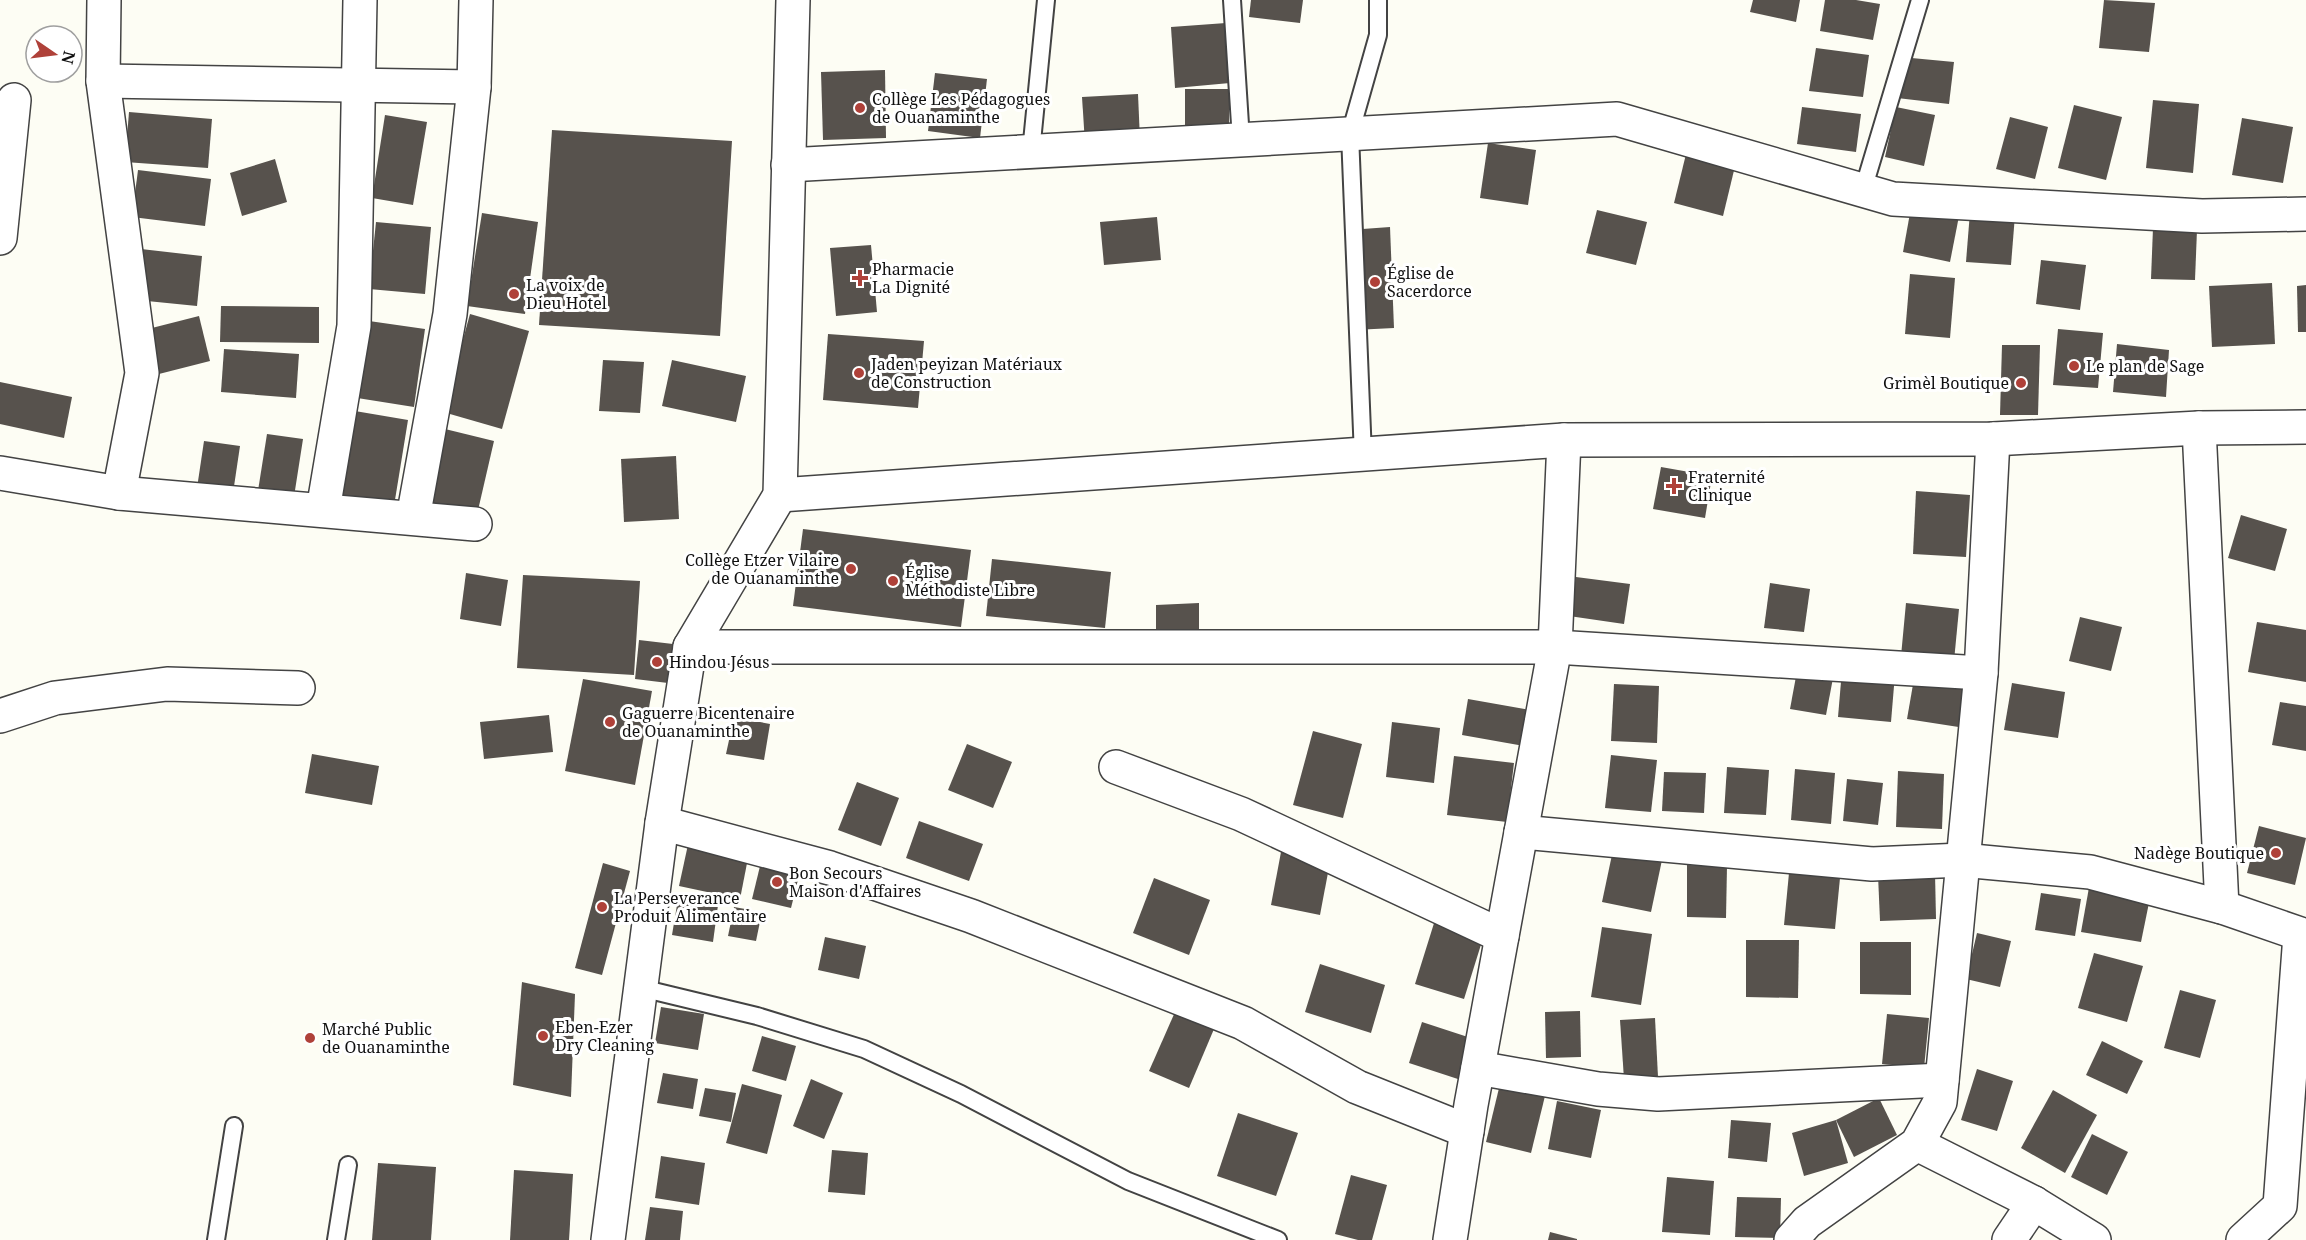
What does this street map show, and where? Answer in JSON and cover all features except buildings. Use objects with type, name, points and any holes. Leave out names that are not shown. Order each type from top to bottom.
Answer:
[{"type":"street","points":[[104,0],[103,81],[141,373],[119,493]]},
{"type":"street","points":[[323,510],[354,326],[360,0]]},
{"type":"street","points":[[413,518],[450,314],[474,87],[476,0]]},
{"type":"street","points":[[608,1240],[662,823],[690,647],[780,495],[793,0]]},
{"type":"street","points":[[103,81],[474,87]]},
{"type":"street","points":[[0,238],[14,100]]},
{"type":"street","points":[[788,165],[1617,119],[1893,199],[2202,216],[2306,214]]},
{"type":"street","points":[[780,495],[1363,456],[1564,440],[1993,439],[2199,428],[2306,427]]},
{"type":"street","points":[[2199,428],[2222,907]]},
{"type":"street","points":[[1791,1240],[1807,1222],[1917,1144],[1940,1102],[1981,673],[1993,439]]},
{"type":"street","points":[[1450,1240],[1478,1068],[1555,647],[1564,440]]},
{"type":"street","points":[[0,473],[119,493],[475,524]]},
{"type":"street","points":[[690,647],[1555,647],[1981,673]]},
{"type":"street","points":[[0,716],[55,698],[167,684],[298,688]]},
{"type":"street","points":[[1116,768],[1241,814],[1502,936]]},
{"type":"street","points":[[662,823],[830,868],[971,916],[1243,1023],[1357,1087],[1467,1131]]},
{"type":"street","points":[[1521,832],[1872,864],[1962,860],[2090,872],[2222,907],[2303,936],[2280,1206]]},
{"type":"street","points":[[1478,1068],[1598,1089],[1658,1094],[1942,1080]]},
{"type":"street","points":[[1917,1144],[2034,1203],[2094,1240]]},
{"type":"street","points":[[2244,1240],[2280,1206],[2306,1175]]},
{"type":"street","points":[[2009,1240],[2034,1203]]},
{"type":"lane","points":[[1031,152],[1046,0]]},
{"type":"lane","points":[[1232,0],[1241,140]]},
{"type":"lane","points":[[1363,456],[1350,134],[1378,35],[1378,0]]},
{"type":"lane","points":[[1863,190],[1920,0]]},
{"type":"lane","points":[[641,988],[757,1016],[864,1049],[961,1094],[1128,1181],[1278,1240]]},
{"type":"lane","points":[[216,1240],[234,1126]]},
{"type":"lane","points":[[336,1240],[348,1165]]},
{"type":"place","name":"Collège Les Pédagogues de Ouanaminthe","points":[[860,108]]},
{"type":"place","name":"Pharmacie La Dignité","points":[[860,278]]},
{"type":"place","name":"Église de Sacerdorce","points":[[1375,282]]},
{"type":"place","name":"La voix de Dieu Hotel","points":[[514,294]]},
{"type":"place","name":"Le plan de Sage","points":[[2074,366]]},
{"type":"place","name":"Jaden peyizan Matériaux de Construction","points":[[859,373]]},
{"type":"place","name":"Grimèl Boutique","points":[[2021,383]]},
{"type":"place","name":"Fraternité Clinique","points":[[1674,486]]},
{"type":"place","name":"Collège Etzer Vilaire de Ouanaminthe","points":[[851,569]]},
{"type":"place","name":"Église Méthodiste Libre","points":[[893,581]]},
{"type":"place","name":"Hindou Jésus","points":[[657,662]]},
{"type":"place","name":"Gaguerre Bicentenaire de Ouanaminthe","points":[[610,722]]},
{"type":"place","name":"Nadège Boutique","points":[[2276,853]]},
{"type":"place","name":"Bon Secours Maison d'Affaires","points":[[777,882]]},
{"type":"place","name":"La Perseverance Produit Alimentaire","points":[[602,907]]},
{"type":"place","name":"Eben-Ezer Dry Cleaning","points":[[543,1036]]},
{"type":"place","name":"Marché Public de Ouanaminthe","points":[[310,1038]]}]
